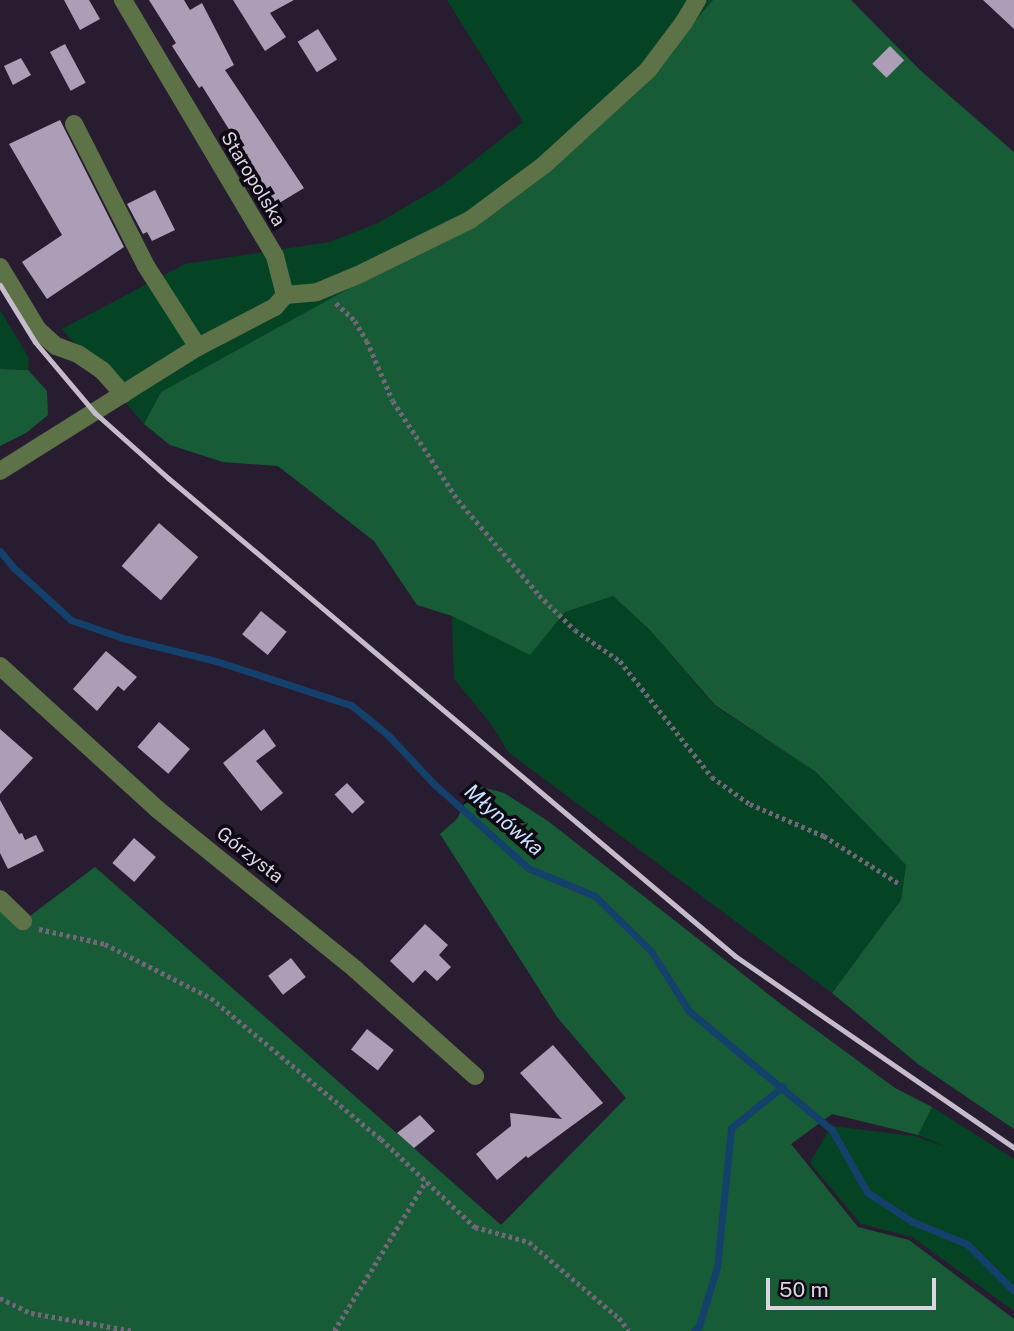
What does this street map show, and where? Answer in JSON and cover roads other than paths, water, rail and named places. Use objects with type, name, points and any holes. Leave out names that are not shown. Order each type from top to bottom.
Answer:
[{"type":"street","name":"Staropolska","points":[[123,0],[275,257],[285,295]]},
{"type":"street","points":[[0,471],[198,348],[275,307],[285,295],[317,292],[365,273],[470,220],[544,165],[650,68],[697,0]]},
{"type":"street","points":[[74,124],[146,266],[198,348]]},
{"type":"street","points":[[0,267],[38,330],[56,346],[78,354],[102,370],[123,394]]},
{"type":"street","name":"Górzysta","points":[[0,666],[157,809],[355,969],[475,1076]]},
{"type":"street","points":[[0,899],[23,921]]},
{"type":"waterway","name":"Młynówka","points":[[0,551],[14,568],[71,620],[123,638],[216,661],[351,705],[388,735],[434,784],[528,868],[595,896],[651,951],[689,1011],[832,1130],[867,1192],[911,1221],[967,1244],[1014,1291]]},
{"type":"waterway","points":[[694,1331],[699,1326],[717,1267],[731,1128],[783,1086]]},
{"type":"railway","points":[[0,285],[35,342],[95,413],[168,478],[735,956],[1014,1148]]}]
